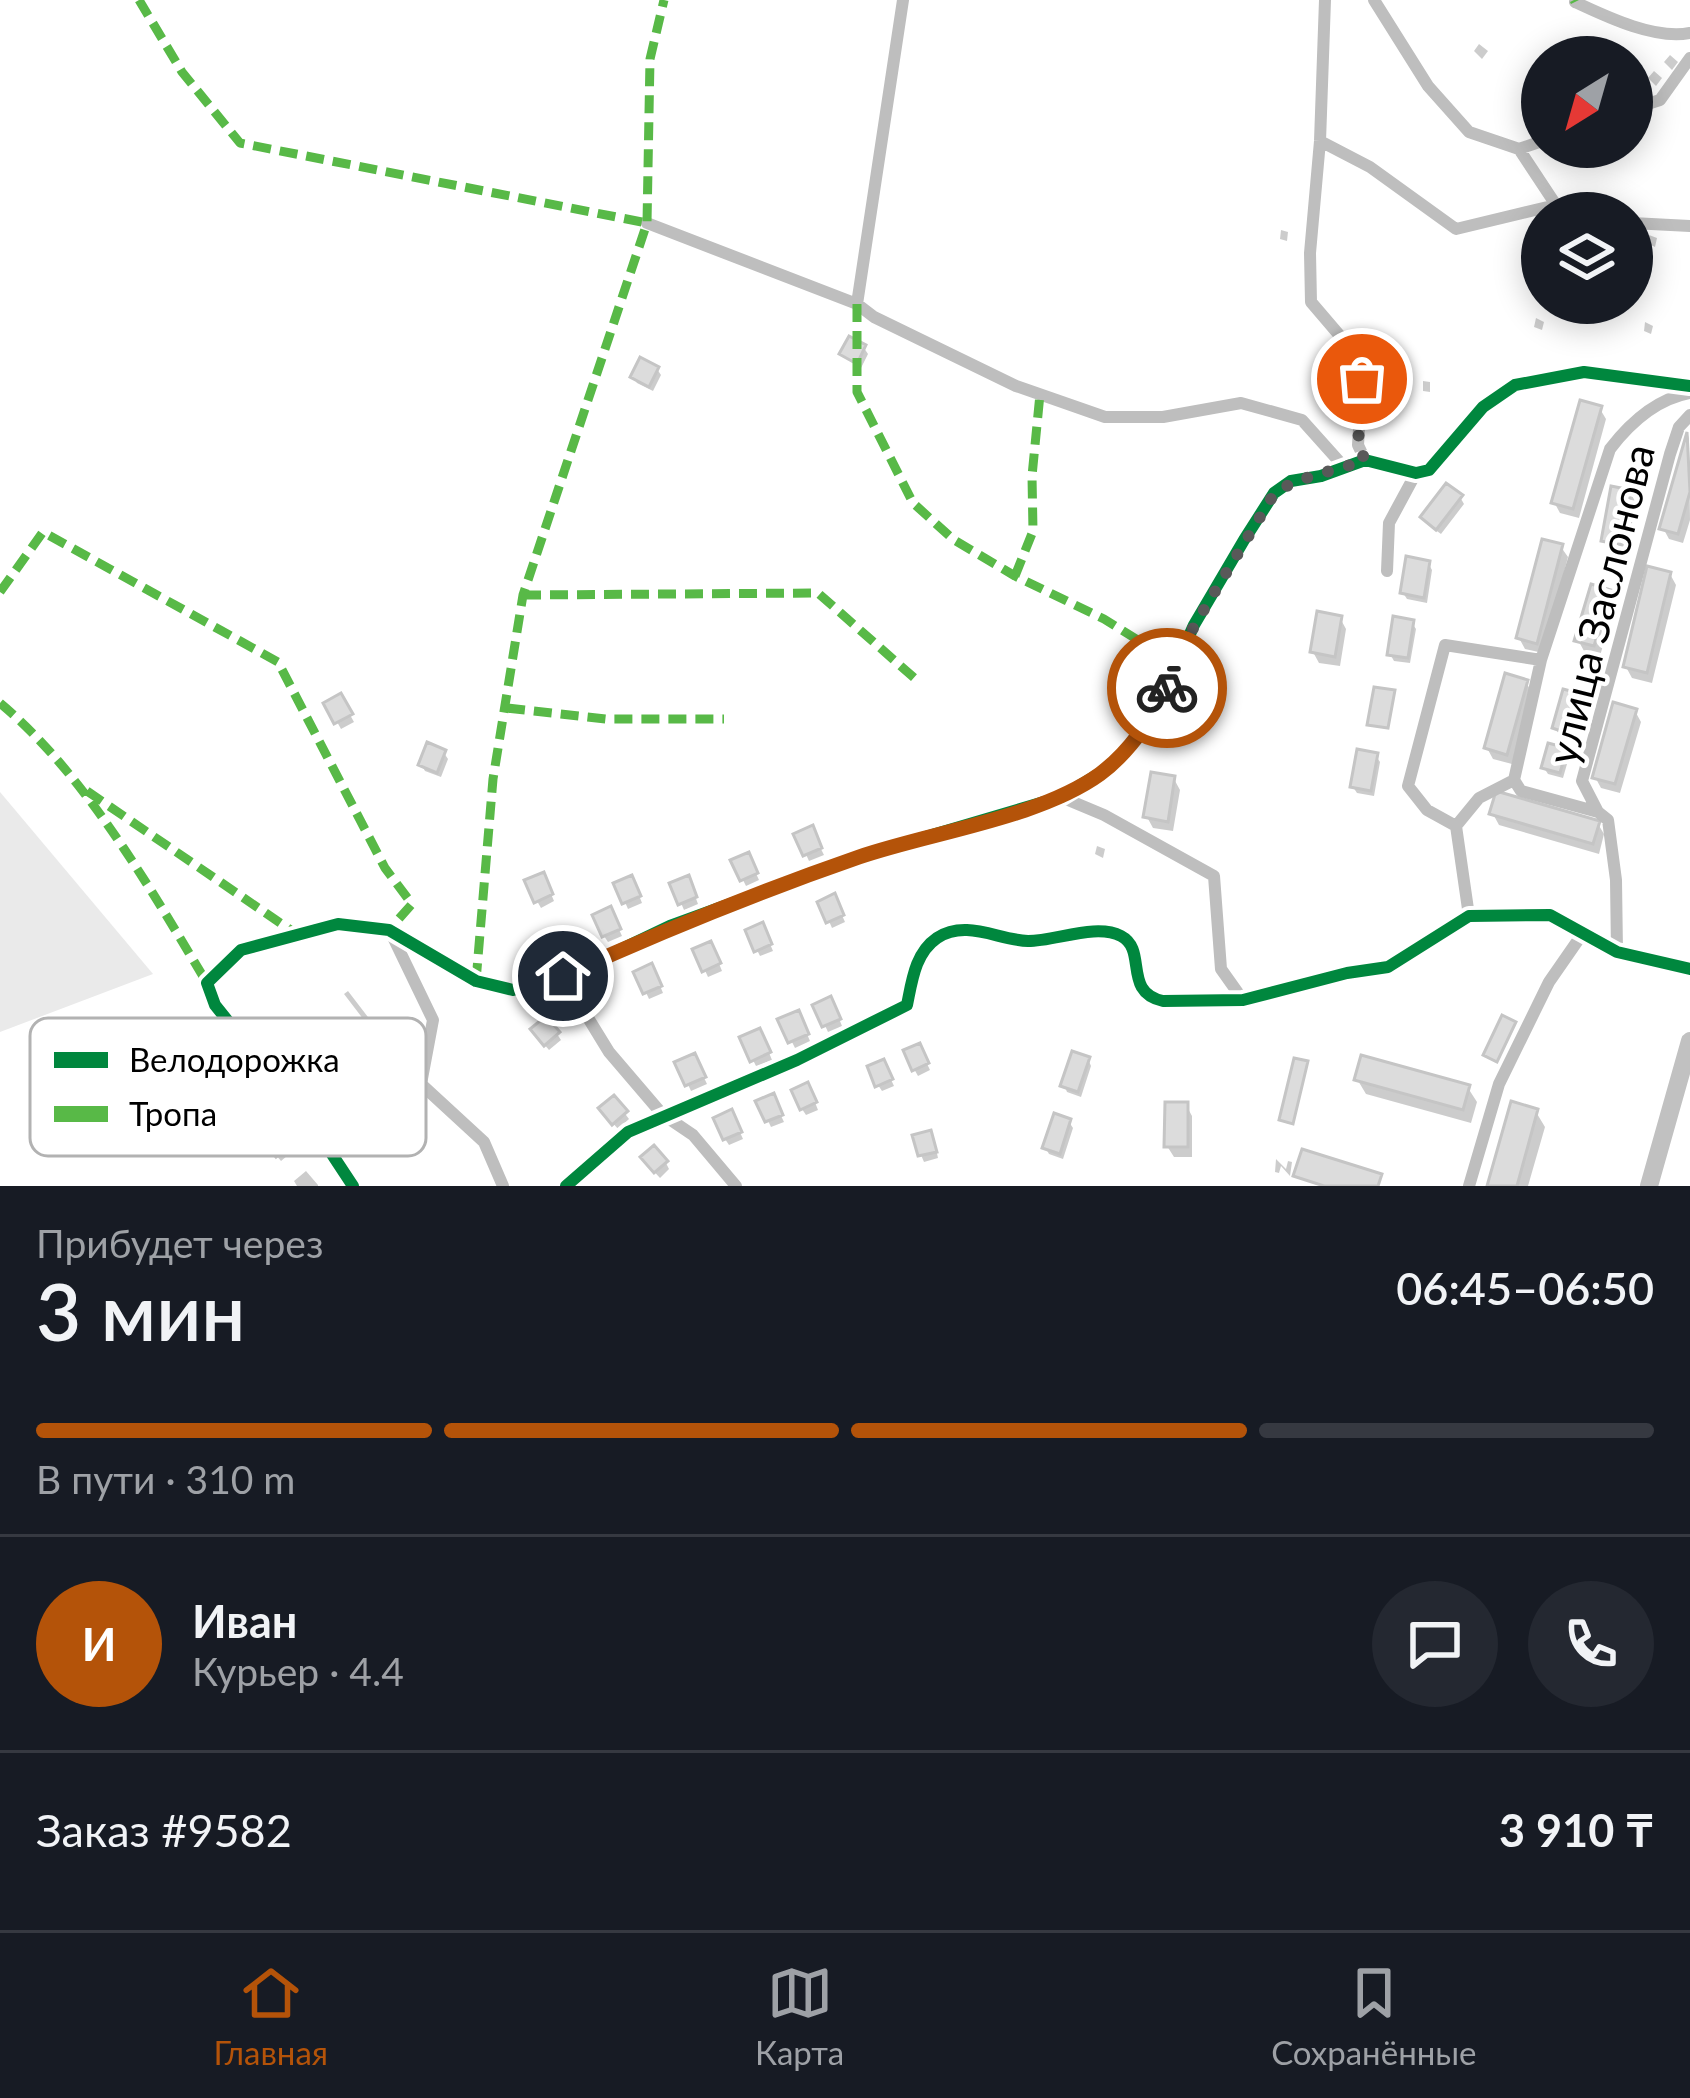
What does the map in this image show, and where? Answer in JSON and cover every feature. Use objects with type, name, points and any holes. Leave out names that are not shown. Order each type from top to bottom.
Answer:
[{"type":"main road","points":[[1649,1186],[1690,1041]]},
{"type":"street","points":[[856,304],[903,0]]},
{"type":"street","points":[[1325,0],[1321,141],[1310,253],[1312,302],[1358,357],[1362,379],[1358,445],[1365,460]]},
{"type":"street","points":[[1374,0],[1428,86],[1469,132],[1519,149],[1547,192]]},
{"type":"street","points":[[1575,2],[1674,36],[1690,32]]},
{"type":"street","points":[[1653,102],[1660,100],[1690,58]]},
{"type":"street","points":[[1321,141],[1370,166],[1456,229],[1521,213]]},
{"type":"street","points":[[647,223],[856,304],[909,336],[1016,386],[1105,417],[1163,417],[1241,403],[1302,420],[1345,468]]},
{"type":"street","points":[[1653,224],[1690,226]]},
{"type":"street","points":[[225,1018],[207,983],[241,950],[295,933],[338,924],[389,930],[476,981],[513,990],[563,976],[670,926],[862,856],[1061,797],[1123,754],[1157,707],[1194,626],[1274,494],[1291,481],[1365,460],[1416,473],[1430,470],[1483,407],[1515,385],[1584,373],[1690,389]]},
{"type":"street","name":"улица Заслонова","points":[[1617,952],[1613,835],[1608,820],[1598,812],[1521,791],[1514,780],[1541,660],[1610,448],[1628,425],[1690,389]]},
{"type":"street","name":"улица Заслонова","points":[[1598,812],[1582,781],[1670,454],[1679,427],[1690,415]]},
{"type":"street","points":[[1387,571],[1389,523],[1416,473]]},
{"type":"street","points":[[1469,916],[1456,826],[1427,810],[1408,786],[1445,645],[1541,660]]},
{"type":"street","name":"улица Заслонова","points":[[1456,826],[1479,799],[1514,780]]},
{"type":"street","points":[[1061,797],[1104,815],[1214,876],[1220,968],[1243,1000]]},
{"type":"street","points":[[566,1186],[628,1132],[797,1060],[907,1005],[916,963],[938,937],[958,931],[978,930],[1024,941],[1085,934],[1121,936],[1132,946],[1139,985],[1152,999],[1243,1000],[1388,967],[1469,916],[1550,915],[1617,952],[1690,969]]},
{"type":"street","points":[[389,930],[433,1020],[426,1057]]},
{"type":"street","points":[[1469,1186],[1499,1084],[1550,982],[1583,933]]},
{"type":"street","points":[[563,976],[610,1052],[662,1114],[693,1135],[736,1186]]},
{"type":"street","points":[[426,1089],[484,1142],[503,1186]]},
{"type":"street","points":[[333,1156],[353,1186]]},
{"type":"shaded area","points":[[0,792],[153,974],[0,1032]]},
{"type":"building","points":[[849,336],[866,345],[857,364],[839,354]]},
{"type":"building","points":[[640,357],[659,367],[649,387],[630,377]]},
{"type":"building","points":[[1580,400],[1602,406],[1573,509],[1551,503]]},
{"type":"building","points":[[1687,432],[1690,492],[1678,534],[1659,529]]},
{"type":"building","points":[[1446,483],[1463,495],[1436,530],[1420,517]]},
{"type":"building","points":[[1611,486],[1631,490],[1621,545],[1601,541]]},
{"type":"building","points":[[1542,539],[1563,544],[1537,644],[1516,638]]},
{"type":"building","points":[[1406,556],[1430,561],[1424,598],[1400,593]]},
{"type":"building","points":[[1647,566],[1671,572],[1647,673],[1623,667]]},
{"type":"building","points":[[1591,584],[1611,590],[1594,646],[1574,641]]},
{"type":"building","points":[[1317,611],[1342,616],[1335,657],[1310,652]]},
{"type":"building","points":[[1393,616],[1414,620],[1408,658],[1387,655]]},
{"type":"building","points":[[1505,673],[1528,680],[1507,755],[1484,748]]},
{"type":"building","points":[[1374,687],[1395,690],[1388,728],[1367,725]]},
{"type":"building","points":[[1563,689],[1582,694],[1570,734],[1552,728]]},
{"type":"building","points":[[341,693],[353,714],[334,724],[323,703]]},
{"type":"building","points":[[1613,702],[1637,709],[1615,784],[1592,778]]},
{"type":"building","points":[[427,742],[446,750],[437,773],[418,765]]},
{"type":"building","points":[[1548,743],[1567,748],[1560,773],[1541,768]]},
{"type":"building","points":[[1357,749],[1378,753],[1371,791],[1350,787]]},
{"type":"building","points":[[1151,772],[1175,776],[1168,822],[1143,817]]},
{"type":"building","points":[[1496,791],[1600,821],[1593,844],[1489,814]]},
{"type":"building","points":[[813,825],[822,848],[803,856],[793,834]]},
{"type":"building","points":[[749,852],[758,873],[740,881],[730,860]]},
{"type":"building","points":[[544,872],[553,894],[534,903],[524,880]]},
{"type":"building","points":[[632,875],[641,896],[622,904],[613,883]]},
{"type":"building","points":[[689,875],[697,897],[678,905],[669,883]]},
{"type":"building","points":[[835,893],[844,915],[826,923],[817,902]]},
{"type":"building","points":[[611,906],[621,929],[602,937],[592,915]]},
{"type":"building","points":[[763,922],[772,944],[754,952],[745,930]]},
{"type":"building","points":[[711,941],[721,963],[702,972],[692,949]]},
{"type":"building","points":[[652,963],[662,986],[643,994],[633,972]]},
{"type":"building","points":[[831,996],[841,1019],[822,1027],[812,1005]]},
{"type":"building","points":[[799,1010],[809,1034],[788,1043],[777,1019]]},
{"type":"building","points":[[1502,1015],[1516,1022],[1497,1062],[1483,1055]]},
{"type":"building","points":[[546,1016],[560,1032],[544,1046],[530,1029]]},
{"type":"building","points":[[760,1028],[771,1052],[750,1062],[739,1037]]},
{"type":"building","points":[[920,1043],[929,1063],[912,1071],[903,1050]]},
{"type":"building","points":[[1072,1051],[1090,1057],[1078,1092],[1060,1086]]},
{"type":"building","points":[[695,1053],[706,1077],[685,1086],[674,1062]]},
{"type":"building","points":[[1361,1055],[1470,1085],[1463,1110],[1354,1080]]},
{"type":"building","points":[[1294,1058],[1308,1061],[1293,1124],[1279,1120]]},
{"type":"building","points":[[884,1059],[893,1079],[875,1087],[867,1066]]},
{"type":"building","points":[[808,1082],[817,1102],[800,1110],[791,1090]]},
{"type":"building","points":[[774,1093],[783,1115],[765,1122],[755,1101]]},
{"type":"building","points":[[614,1095],[628,1111],[612,1125],[598,1108]]},
{"type":"building","points":[[1511,1101],[1538,1109],[1517,1186],[1487,1186]]},
{"type":"building","points":[[1165,1102],[1188,1102],[1188,1147],[1164,1147]]},
{"type":"building","points":[[732,1109],[742,1132],[723,1140],[713,1118]]},
{"type":"building","points":[[1054,1113],[1071,1119],[1060,1154],[1042,1148]]},
{"type":"building","points":[[931,1130],[937,1152],[918,1156],[912,1135]]},
{"type":"building","points":[[654,1145],[668,1161],[654,1173],[640,1157]]},
{"type":"building","points":[[1302,1149],[1382,1174],[1378,1186],[1324,1186],[1293,1176]]},
{"type":"marked path","points":[[139,0],[182,72],[240,143],[647,223]]},
{"type":"marked path","points":[[476,981],[493,779],[523,595],[647,223],[650,59],[664,0]]},
{"type":"marked path","points":[[857,304],[857,392],[913,503],[954,540],[1104,619],[1178,665]]},
{"type":"marked path","points":[[1015,576],[1033,531],[1032,476],[1040,394]]},
{"type":"marked path","points":[[0,592],[43,532],[278,662],[385,868],[412,904],[389,930]]},
{"type":"marked path","points":[[523,595],[818,593],[920,683]]},
{"type":"marked path","points":[[0,703],[88,798],[207,983]]},
{"type":"marked path","points":[[507,708],[606,719],[724,719]]},
{"type":"marked path","points":[[87,791],[295,933]]},
{"type":"cycle path","points":[[225,1018],[207,983],[241,950],[338,924],[389,930],[476,981],[513,990],[563,977],[670,926],[861,856],[1061,797],[1123,754],[1157,707],[1194,625],[1244,540],[1274,493],[1291,481],[1365,460],[1416,473],[1429,470],[1483,407],[1515,385],[1584,372],[1690,386]]},
{"type":"cycle path","points":[[566,1186],[628,1132],[797,1060],[907,1005],[924,951],[937,938],[959,930],[1028,941],[1111,932],[1129,942],[1143,989],[1163,1001],[1243,1000],[1388,967],[1469,916],[1550,915],[1617,952],[1690,969]]},
{"type":"cycle path","points":[[333,1156],[353,1186]]},
{"type":"way so far","points":[[1167,688],[1194,626],[1274,494],[1291,481],[1365,460],[1358,445],[1362,379]]},
{"type":"route","points":[[563,976],[670,926],[862,856],[1061,797],[1123,754],[1167,688]]}]
